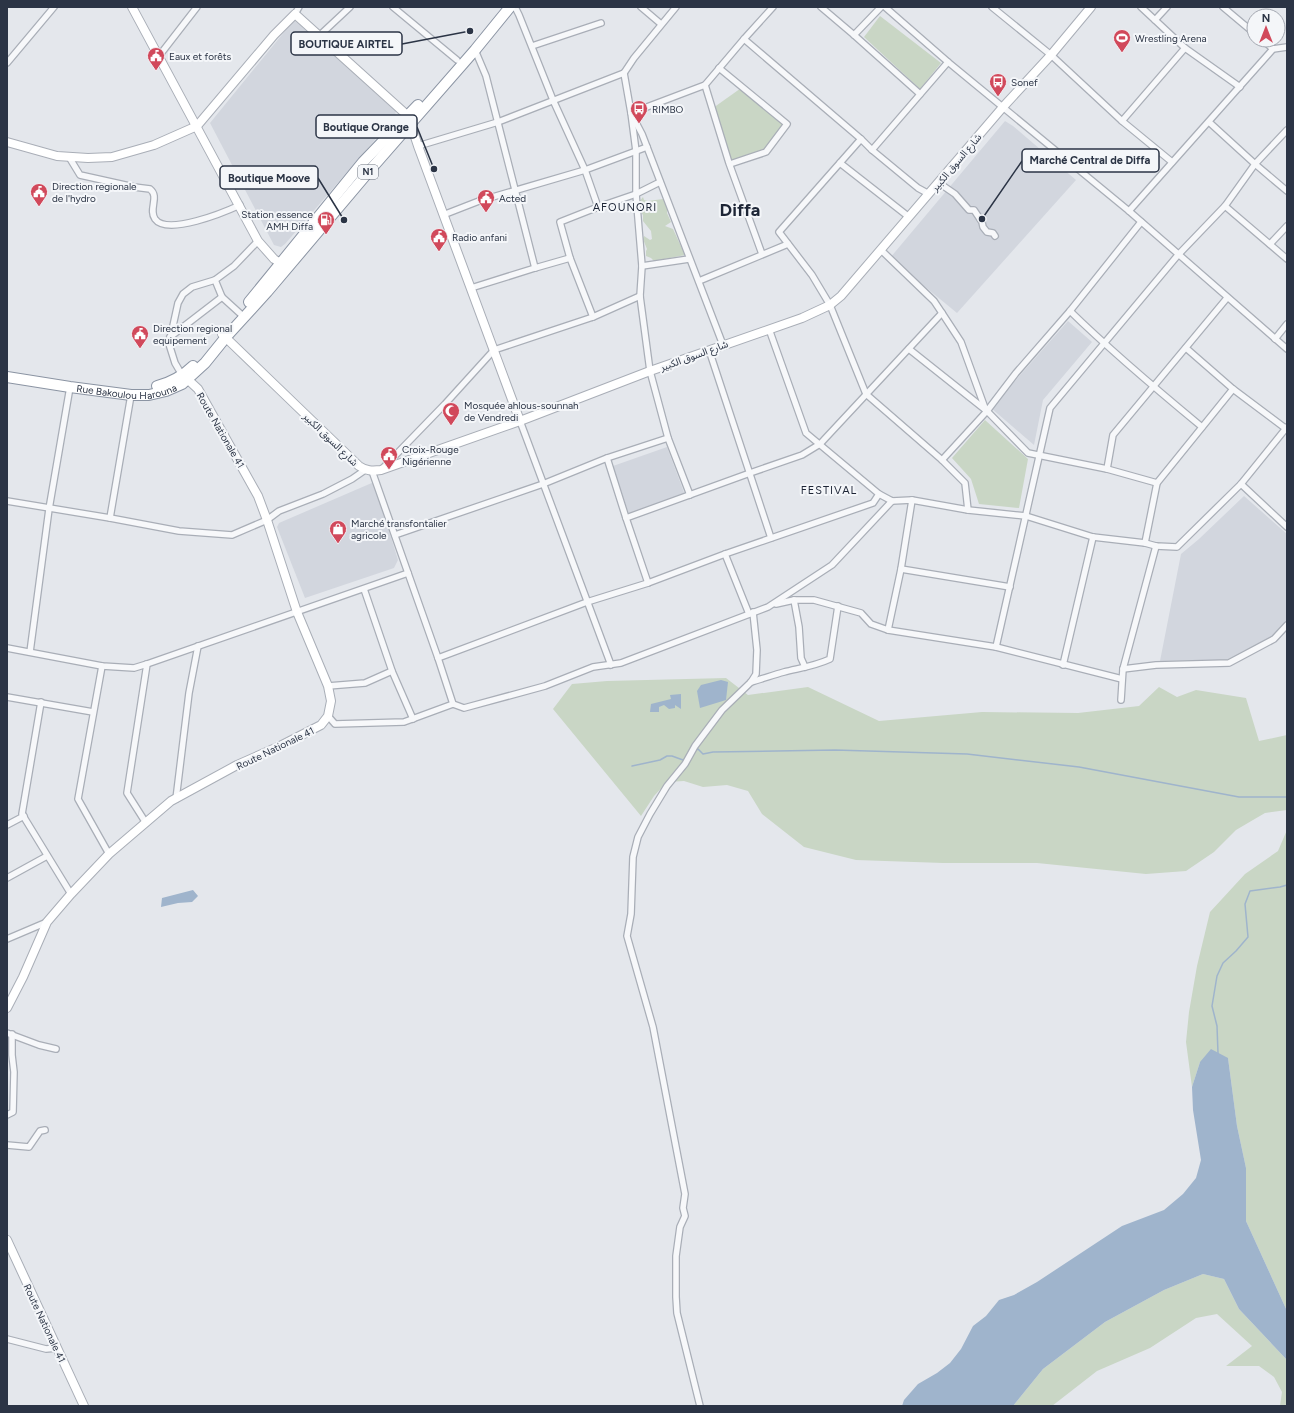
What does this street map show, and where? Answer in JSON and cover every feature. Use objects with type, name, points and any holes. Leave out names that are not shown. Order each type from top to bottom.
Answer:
[{"type":"highway","name":"N1","points":[[409,119],[457,60],[504,7]]},
{"type":"highway","name":"N1","points":[[224,335],[284,266],[363,162],[409,119],[475,50],[510,7]]},
{"type":"highway","name":"Rue Bakoulou Harouna","points":[[7,377],[131,395],[149,395],[166,391],[182,384],[191,368],[224,335]]},
{"type":"highway","name":"Rue Bakoulou Harouna","points":[[7,371],[131,389],[148,388],[185,377]]},
{"type":"street","points":[[7,63],[54,7]]},
{"type":"street","points":[[132,7],[240,205],[258,241],[274,259],[284,266]]},
{"type":"street","points":[[159,56],[197,7]]},
{"type":"street","points":[[319,36],[350,7]]},
{"type":"street","points":[[393,7],[457,60]]},
{"type":"street","points":[[515,7],[553,100],[584,170],[598,207]]},
{"type":"street","points":[[641,7],[661,24]]},
{"type":"street","points":[[418,146],[498,122],[624,73],[634,58],[676,7]]},
{"type":"street","points":[[631,113],[705,85],[744,38],[774,7]]},
{"type":"street","points":[[821,7],[920,94]]},
{"type":"street","points":[[854,35],[881,7]]},
{"type":"street","points":[[885,7],[948,62],[1129,211],[1287,349]]},
{"type":"street","name":"شارع السوق الكبير","points":[[224,335],[359,466],[369,471],[382,470],[650,371],[802,318],[830,305],[841,296],[1091,7]]},
{"type":"street","points":[[1141,7],[1185,48],[1240,87]]},
{"type":"street","points":[[1155,20],[1167,7]]},
{"type":"street","points":[[1223,7],[1246,26]]},
{"type":"street","points":[[994,8],[1051,55],[1122,121],[1172,162]]},
{"type":"street","points":[[7,142],[69,158],[112,157],[154,146],[197,126],[297,10],[319,36],[409,119],[443,215],[610,665]]},
{"type":"street","points":[[532,46],[601,23]]},
{"type":"street","points":[[744,38],[872,150],[918,188],[929,194]]},
{"type":"street","points":[[1129,211],[1273,49],[1287,47]]},
{"type":"street","points":[[1122,121],[1185,48]]},
{"type":"street","points":[[475,50],[486,76],[535,268]]},
{"type":"street","points":[[7,52],[14,54]]},
{"type":"street","points":[[872,150],[948,62]]},
{"type":"street","points":[[719,68],[787,124],[766,152],[730,164]]},
{"type":"street","points":[[624,73],[636,151],[636,194],[642,266],[640,296],[650,371],[668,438],[690,495]]},
{"type":"street","points":[[705,85],[730,164],[762,254]]},
{"type":"street","points":[[631,113],[642,134],[723,345]]},
{"type":"street","points":[[1209,122],[1287,191]]},
{"type":"street","points":[[996,647],[1050,408],[1178,255],[1225,206],[1255,164],[1287,130]]},
{"type":"street","points":[[861,139],[779,232],[812,275],[830,305],[866,394],[942,460],[964,483],[968,510]]},
{"type":"street","points":[[443,215],[479,201],[584,170],[647,147]]},
{"type":"street","points":[[69,158],[80,175],[150,189],[155,196],[153,214],[155,219],[169,226],[213,216],[240,205]]},
{"type":"street","points":[[840,163],[909,217]]},
{"type":"street","points":[[593,317],[570,258],[560,222],[636,194],[660,182]]},
{"type":"street","points":[[939,183],[955,194],[969,210],[974,210],[987,232],[993,233],[995,236]]},
{"type":"street","points":[[1225,206],[1287,259]]},
{"type":"street","points":[[942,460],[987,411],[1016,373],[1070,310],[1141,222]]},
{"type":"street","points":[[1270,244],[1287,226]]},
{"type":"street","points":[[185,377],[174,363],[169,344],[178,303],[182,294],[192,287],[215,280],[234,266],[258,241]]},
{"type":"street","points":[[699,281],[788,244]]},
{"type":"street","points":[[881,250],[934,301],[942,313],[961,342],[987,411]]},
{"type":"street","points":[[471,288],[570,258]]},
{"type":"street","points":[[642,266],[689,259]]},
{"type":"street","points":[[215,280],[222,297],[242,314]]},
{"type":"street","points":[[382,470],[494,350],[593,317],[640,296]]},
{"type":"street","points":[[170,337],[222,297]]},
{"type":"street","points":[[1107,469],[1113,435],[1227,298]]},
{"type":"street","points":[[1070,310],[1103,343],[1153,387],[1202,427]]},
{"type":"street","points":[[626,518],[802,455],[820,444],[942,313]]},
{"type":"street","points":[[1274,339],[1287,324]]},
{"type":"street","points":[[769,329],[806,433],[879,494],[892,501],[912,500],[968,510],[1026,516],[1093,537],[1145,543],[1156,546],[1177,547],[1241,484],[1286,428],[1233,389],[1186,348]]},
{"type":"street","points":[[909,349],[987,411],[1028,453],[1107,469],[1158,483]]},
{"type":"street","points":[[709,350],[771,538]]},
{"type":"street","name":"Route Nationale 41","points":[[7,1008],[23,977],[47,922],[70,894],[109,854],[171,801],[237,765],[280,746],[321,725],[328,716],[331,701],[328,686],[297,612],[258,496],[198,389],[185,377]]},
{"type":"street","points":[[30,652],[49,508],[70,387]]},
{"type":"street","points":[[1145,543],[1158,483],[1233,389]]},
{"type":"street","points":[[110,518],[131,395]]},
{"type":"street","points":[[395,535],[543,484],[607,458],[668,438]]},
{"type":"street","points":[[607,458],[648,583]]},
{"type":"street","points":[[7,501],[179,531],[232,535],[267,520],[279,511],[323,494],[369,471],[395,535],[453,704]]},
{"type":"street","points":[[1241,484],[1287,527]]},
{"type":"street","points":[[438,658],[587,602],[648,583],[724,554],[873,503],[879,494]]},
{"type":"street","points":[[888,630],[901,569],[912,500]]},
{"type":"street","points":[[770,606],[832,565],[892,501]]},
{"type":"street","points":[[1063,665],[1093,537]]},
{"type":"street","points":[[1121,700],[1123,669],[1156,546]]},
{"type":"street","points":[[700,1406],[677,1313],[676,1256],[680,1227],[685,1216],[683,1208],[685,1194],[653,1027],[627,936],[631,914],[633,857],[641,831],[667,786],[688,760],[695,746],[722,710],[751,682],[756,674],[757,650],[751,613],[724,554]]},
{"type":"street","points":[[901,569],[1010,587]]},
{"type":"street","points":[[7,648],[102,666],[134,668],[408,573]]},
{"type":"street","points":[[364,589],[392,671],[413,719]]},
{"type":"street","points":[[794,600],[799,627],[801,658],[805,667]]},
{"type":"street","points":[[328,716],[335,724],[404,722],[453,704],[464,708],[479,705],[545,686],[593,667],[621,663],[770,606],[794,600],[814,600],[838,606],[861,614],[871,624],[888,630],[996,647],[1122,679]]},
{"type":"street","points":[[751,682],[805,667],[810,667],[830,659],[838,606]]},
{"type":"street","points":[[1123,669],[1156,665],[1229,663],[1274,639],[1287,625]]},
{"type":"street","points":[[176,799],[189,693],[198,646]]},
{"type":"street","points":[[146,823],[127,793],[147,664]]},
{"type":"street","points":[[102,666],[78,799],[109,854]]},
{"type":"street","points":[[328,686],[365,683],[392,671]]},
{"type":"street","points":[[7,697],[93,712]]},
{"type":"street","points":[[41,702],[22,814],[70,894]]},
{"type":"street","points":[[7,825],[24,816]]},
{"type":"street","points":[[7,878],[47,856]]},
{"type":"street","points":[[7,940],[47,922]]},
{"type":"street","points":[[7,1115],[13,1112],[14,1106],[14,1072],[10,1033],[40,1045],[56,1049]]},
{"type":"street","points":[[7,1145],[29,1147],[40,1131],[45,1130]]},
{"type":"street","name":"Route Nationale 41","points":[[7,1240],[84,1406]]},
{"type":"street","points":[[7,1339],[46,1349],[57,1348]]},
{"type":"shaded area","points":[[294,20],[397,111],[395,113],[397,115],[281,247],[274,245],[210,123]]},
{"type":"shaded area","points":[[1005,121],[1013,126],[1076,180],[957,313],[890,258]]},
{"type":"shaded area","points":[[1068,321],[1092,342],[1043,400],[1034,445],[991,408]]},
{"type":"shaded area","points":[[667,447],[685,495],[629,515],[613,466]]},
{"type":"shaded area","name":"Marché transfontalier agricole","points":[[374,482],[398,560],[394,568],[305,598],[277,527],[279,523]]},
{"type":"shaded area","points":[[1244,496],[1287,534],[1287,622],[1271,641],[1227,660],[1160,661],[1181,554]]},
{"type":"green space","points":[[880,16],[941,63],[920,89],[864,37]]},
{"type":"green space","points":[[744,86],[785,125],[764,151],[729,163],[713,108]]},
{"type":"green space","points":[[643,197],[644,200],[648,201],[663,199],[668,204],[667,213],[671,222],[665,226],[673,229],[685,255],[654,261],[646,256],[647,249],[643,239],[644,236],[650,240],[652,239],[651,231],[643,221],[643,215],[640,211],[639,202]]},
{"type":"green space","points":[[985,420],[1028,459],[1019,508],[979,504],[971,479],[952,458]]},
{"type":"green space","points":[[726,678],[748,695],[808,687],[879,721],[982,712],[1078,713],[1139,706],[1159,687],[1177,697],[1196,690],[1246,698],[1259,741],[1287,735],[1287,810],[1265,813],[1236,830],[1214,852],[1186,871],[1146,874],[1037,863],[943,863],[856,860],[804,847],[762,814],[748,791],[727,785],[703,787],[684,781],[667,782],[654,796],[641,816],[553,709],[572,684],[607,681]]},
{"type":"green space","points":[[1287,830],[1287,1311],[1246,1221],[1246,1168],[1237,1126],[1228,1058],[1200,1062],[1192,1087],[1186,1042],[1189,1012],[1197,966],[1210,912],[1245,874],[1278,851]]},
{"type":"green space","points":[[1203,1274],[1224,1279],[1239,1309],[1287,1360],[1287,1406],[1280,1406],[1282,1392],[1274,1377],[1259,1366],[1226,1366],[1252,1346],[1217,1314],[1196,1318],[1150,1348],[1097,1371],[1052,1406],[1013,1406],[1043,1369],[1105,1322],[1164,1290]]},
{"type":"water","points":[[721,680],[728,682],[726,700],[700,708],[697,691],[701,685]]},
{"type":"water","points":[[681,694],[681,709],[675,705],[675,708],[669,709],[664,705],[659,707],[659,712],[650,712],[651,704],[671,699],[670,695]]},
{"type":"water","points":[[193,890],[198,896],[192,902],[178,903],[161,907],[162,898]]},
{"type":"water","points":[[1211,1049],[1228,1058],[1237,1126],[1246,1168],[1246,1221],[1287,1311],[1287,1360],[1239,1309],[1224,1279],[1203,1274],[1164,1290],[1105,1322],[1043,1369],[1013,1406],[902,1406],[904,1400],[918,1384],[937,1373],[950,1363],[961,1349],[973,1326],[986,1316],[999,1300],[1014,1295],[1037,1282],[1122,1226],[1164,1210],[1183,1194],[1196,1178],[1201,1160],[1193,1110],[1192,1087],[1200,1062]]},
{"type":"waterway","points":[[694,751],[698,749],[703,754],[713,752],[835,750],[967,754],[1079,767],[1239,797],[1287,797]]},
{"type":"waterway","points":[[632,766],[660,760],[667,756],[672,756],[683,760],[685,759]]},
{"type":"waterway","points":[[1218,1053],[1217,1026],[1212,1006],[1217,976],[1223,963],[1248,937],[1245,904],[1250,891],[1287,885]]},
{"type":"place","name":"BOUTIQUE AIRTEL","points":[[470,31]]},
{"type":"place","name":"Wrestling Arena","points":[[1122,53]]},
{"type":"place","name":"Eaux et forêts","points":[[156,71]]},
{"type":"place","name":"Sonef","points":[[998,97]]},
{"type":"place","name":"RIMBO","points":[[639,124]]},
{"type":"place","name":"Boutique Orange","points":[[434,169]]},
{"type":"place","name":"Direction regionale de l'hydro","points":[[39,207]]},
{"type":"place","name":"Acted","points":[[486,213]]},
{"type":"place","name":"Marché Central de Diffa","points":[[982,219]]},
{"type":"place","name":"Boutique Moove","points":[[344,220]]},
{"type":"place","name":"Station essence AMH Diffa","points":[[326,235]]},
{"type":"place","name":"Radio anfani","points":[[439,252]]},
{"type":"place","name":"Direction regional equipement","points":[[140,349]]},
{"type":"place","name":"Mosquée ahlous-sounnah de Vendredi","points":[[451,426]]},
{"type":"place","name":"Croix-Rouge Nigérienne","points":[[389,470]]},
{"type":"place","name":"Marché transfontalier agricole","points":[[338,544]]},
{"type":"district","name":"AFOUNORI","points":[[625,207]]},
{"type":"district","name":"Diffa","points":[[740,210]]},
{"type":"district","name":"FESTIVAL","points":[[829,490]]}]
